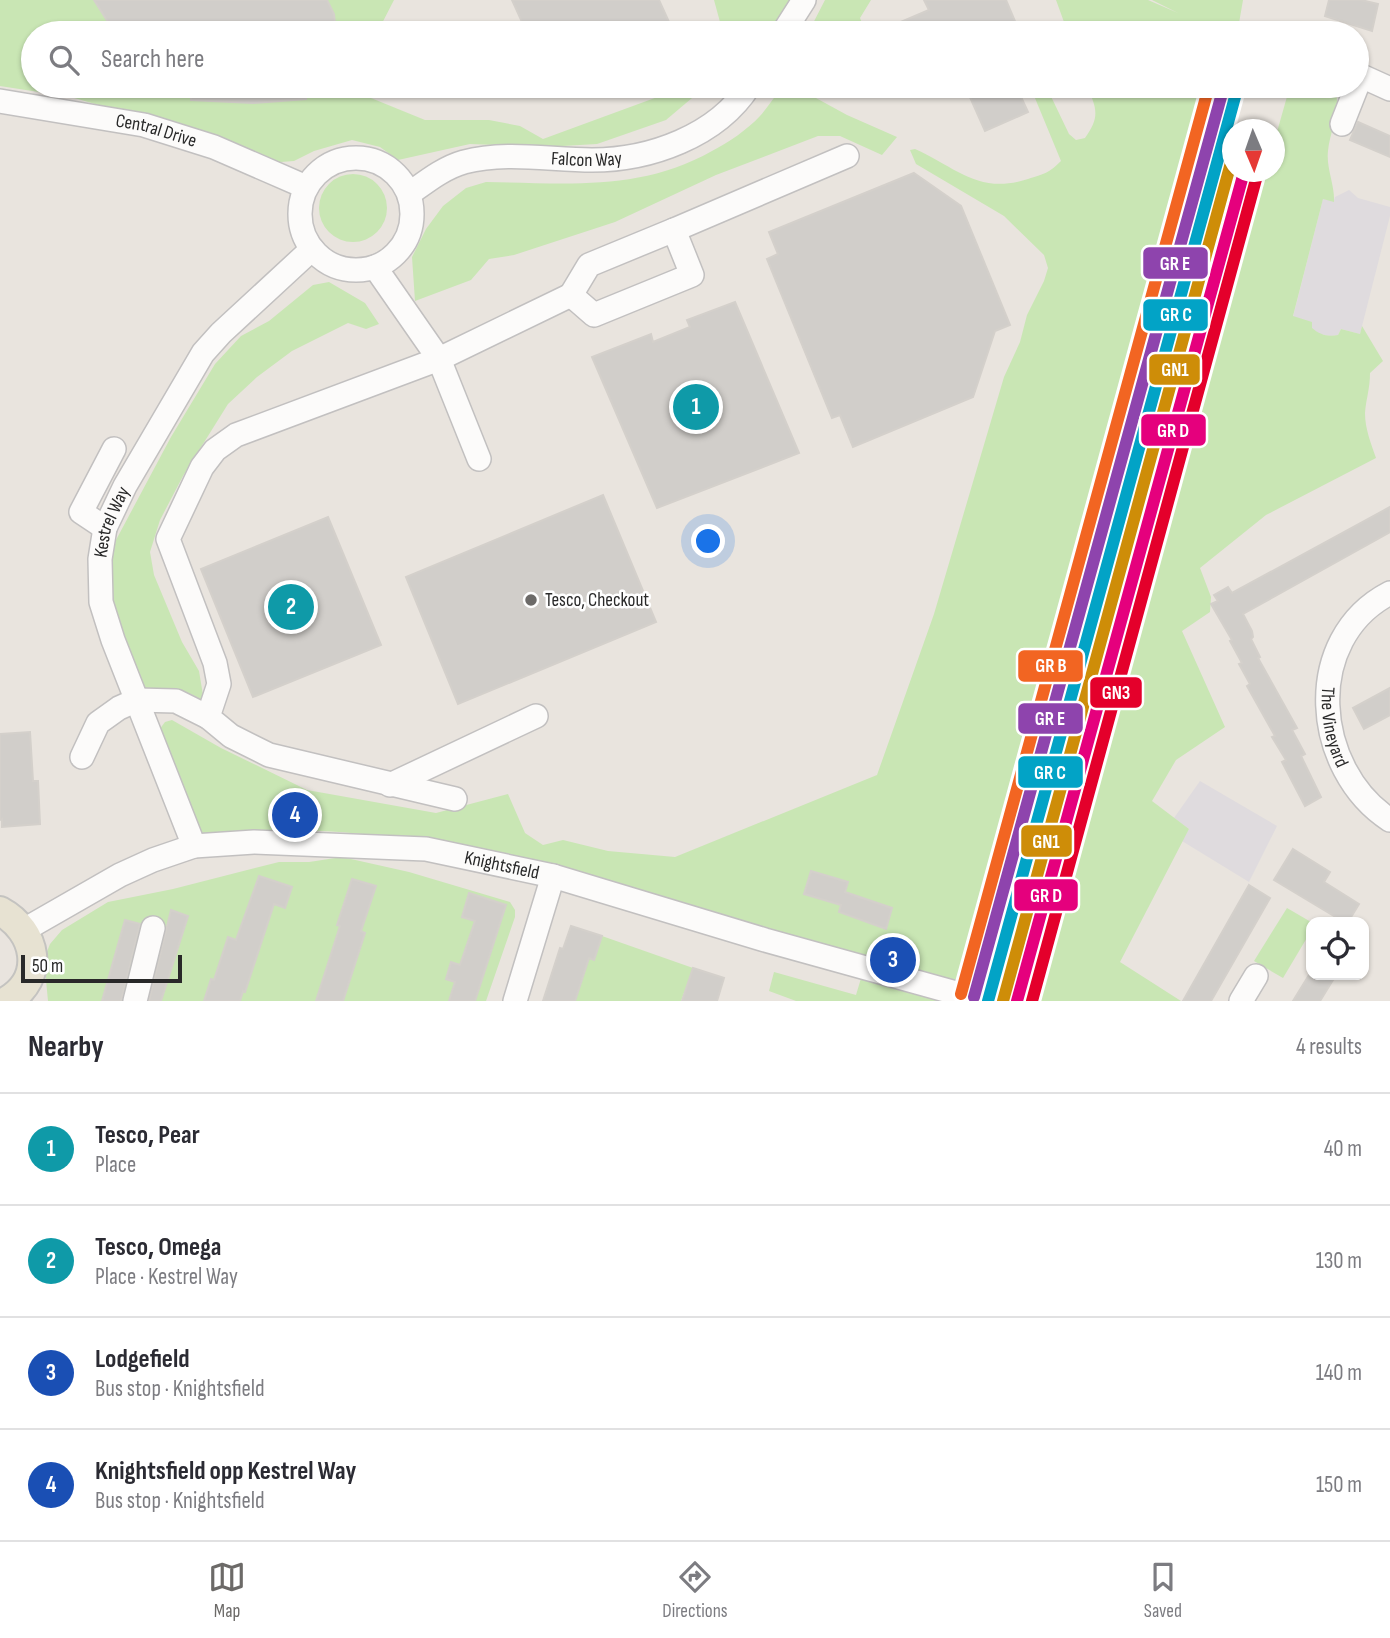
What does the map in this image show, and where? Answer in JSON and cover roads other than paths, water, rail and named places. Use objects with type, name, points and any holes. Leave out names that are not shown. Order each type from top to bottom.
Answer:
[{"type":"main road","points":[[0,911],[24,930],[31,946],[32,963],[25,986],[14,999]]},
{"type":"street","points":[[791,21],[804,0]]},
{"type":"street","points":[[1369,80],[1390,89]]},
{"type":"street","name":"Falcon Way","points":[[409,194],[440,172],[465,162],[509,156],[594,160],[639,156],[680,142],[714,124],[741,98]]},
{"type":"street","points":[[1342,124],[1351,98]]},
{"type":"street","name":"Central Drive","points":[[0,101],[144,125],[214,148],[306,187]]},
{"type":"street","points":[[208,716],[219,684],[215,663],[168,538],[202,467],[215,450],[236,435],[280,417],[439,359],[571,295],[589,265],[847,156]]},
{"type":"street","points":[[350,157],[369,159],[386,166],[400,178],[409,194],[413,212],[410,230],[403,246],[375,267],[358,270],[340,268],[325,261],[312,249],[303,235],[299,219],[300,203],[306,187],[317,172],[332,162],[350,157]]},
{"type":"street","points":[[571,295],[594,315],[692,275],[674,230]]},
{"type":"street","name":"Kestrel Way","points":[[194,846],[113,640],[101,602],[100,559],[105,528],[125,486],[203,353],[312,249]]},
{"type":"street","points":[[375,267],[439,359],[480,459]]},
{"type":"street","points":[[105,528],[81,512],[114,449]]},
{"type":"street","name":"The Vineyard","points":[[1390,593],[1378,599],[1349,631],[1335,662],[1327,700],[1329,726],[1344,772],[1371,807],[1390,820]]},
{"type":"street","points":[[82,757],[98,723],[119,708],[138,700],[176,701],[208,716],[231,736],[269,755],[456,799]]},
{"type":"street","points":[[390,785],[536,716]]},
{"type":"street","name":"Knightsfield","points":[[24,930],[120,875],[194,846],[254,842],[426,849],[553,876],[759,938],[985,1001]]},
{"type":"street","points":[[515,1001],[553,876]]},
{"type":"street","points":[[135,1001],[153,928]]},
{"type":"street","points":[[1241,1001],[1256,976]]},
{"type":"place","name":"Tesco, Pear","points":[[696,407]]},
{"type":"place","name":"Tesco, Checkout","points":[[531,600]]},
{"type":"place","name":"Tesco, Omega","points":[[291,607]]},
{"type":"place","name":"Knightsfield opp Kestrel Way","points":[[295,815]]},
{"type":"place","name":"Lodgefield","points":[[893,960]]}]
